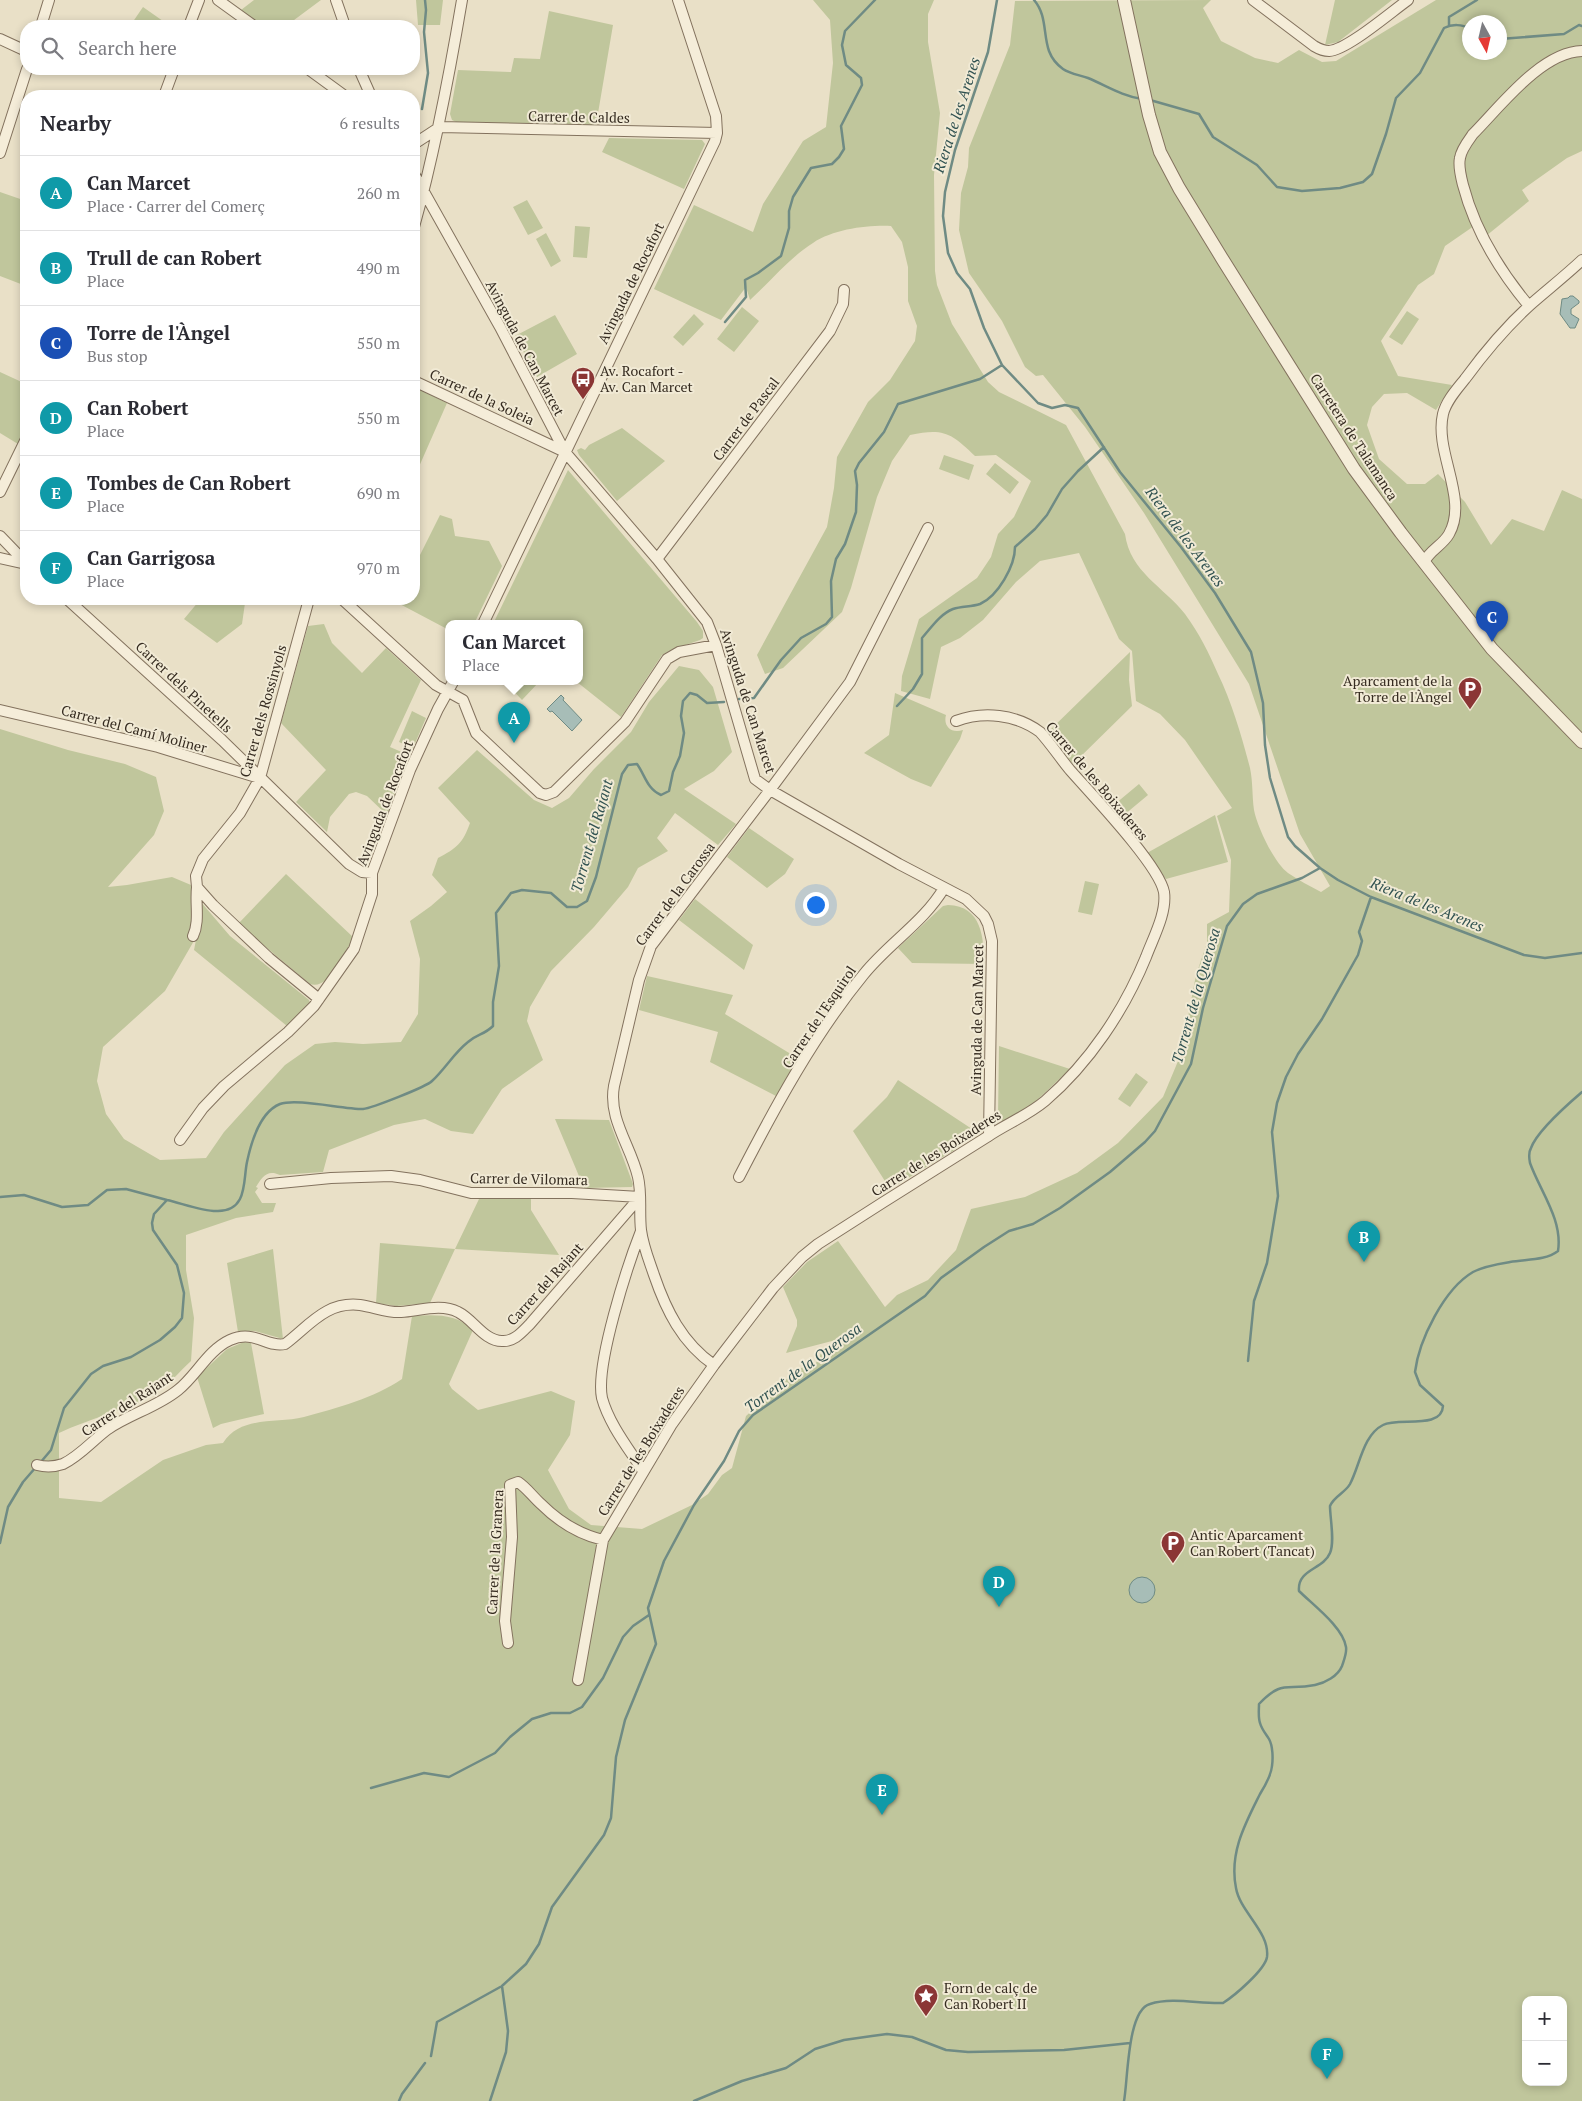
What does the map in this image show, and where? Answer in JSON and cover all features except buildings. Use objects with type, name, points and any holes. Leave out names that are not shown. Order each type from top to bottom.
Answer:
[{"type":"street","points":[[43,20],[49,0]]},
{"type":"street","points":[[191,20],[199,0]]},
{"type":"street","points":[[218,0],[246,20]]},
{"type":"street","points":[[336,0],[343,20]]},
{"type":"street","points":[[420,207],[440,128],[462,0]]},
{"type":"street","name":"Avinguda de Rocafort","points":[[485,620],[712,150],[717,133],[716,116],[678,0]]},
{"type":"street","name":"Carretera de Talamanca","points":[[1124,0],[1141,80],[1165,162],[1223,260],[1354,469],[1492,649],[1582,742]]},
{"type":"street","points":[[1253,0],[1314,46],[1321,50],[1330,51],[1356,38],[1408,0]]},
{"type":"street","points":[[0,39],[20,48]]},
{"type":"street","points":[[1529,306],[1504,274],[1477,228],[1464,189],[1460,158],[1465,145],[1473,134],[1542,67],[1567,52],[1582,51]]},
{"type":"street","points":[[20,90],[25,75]]},
{"type":"street","points":[[166,90],[172,75]]},
{"type":"street","points":[[316,75],[338,90]]},
{"type":"street","points":[[362,75],[368,90]]},
{"type":"street","points":[[0,153],[20,91]]},
{"type":"street","points":[[420,140],[440,128]]},
{"type":"street","name":"Carrer de Caldes","points":[[440,128],[717,133]]},
{"type":"street","name":"Avinguda de Can Marcet","points":[[420,185],[500,326],[565,452],[657,559],[702,614],[712,631],[755,779],[770,790],[973,904],[984,916],[990,933],[992,950],[988,1136]]},
{"type":"street","points":[[1424,562],[1429,553],[1450,533],[1454,513],[1452,483],[1443,447],[1443,414],[1449,400],[1484,354],[1529,306],[1582,260]]},
{"type":"street","name":"Carrer de Pascal","points":[[657,559],[830,331],[843,304],[844,290]]},
{"type":"street","name":"Carrer de la Soleia","points":[[420,384],[565,452]]},
{"type":"street","points":[[0,492],[20,452]]},
{"type":"street","name":"Carrer de la Carossa","points":[[714,1365],[691,1346],[669,1314],[645,1249],[639,1179],[614,1114],[612,1096],[646,957],[660,934],[850,682],[928,528]]},
{"type":"street","points":[[0,536],[20,557]]},
{"type":"street","points":[[0,558],[20,562]]},
{"type":"street","name":"Carrer dels Pinetells","points":[[74,605],[222,740],[349,864],[362,872],[372,873]]},
{"type":"street","name":"Carrer dels Rossinyols","points":[[193,936],[197,927],[196,876],[203,859],[240,813],[260,778],[307,605]]},
{"type":"street","points":[[349,605],[436,685],[463,700],[476,733],[540,793],[546,795],[554,792],[625,722],[667,659],[679,652],[716,645]]},
{"type":"street","name":"Avinguda de Rocafort","points":[[180,1140],[203,1108],[224,1086],[288,1032],[319,999],[354,949],[372,894],[372,873],[410,770],[451,685]]},
{"type":"street","name":"Carrer del Camí Moliner","points":[[0,710],[158,747],[260,778]]},
{"type":"street","name":"Carrer de les Boixaderes","points":[[578,1680],[603,1540],[672,1424],[773,1288],[813,1248],[1043,1103],[1068,1079],[1127,1000],[1154,936],[1164,906],[1161,884],[1149,865],[1040,732],[1025,722],[989,715],[967,717],[956,721]]},
{"type":"street","points":[[197,887],[255,946],[319,999]]},
{"type":"street","name":"Carrer de l'Esquirol","points":[[739,1177],[810,1051],[845,1000],[865,973],[933,906],[944,888]]},
{"type":"street","name":"Carrer de Vilomara","points":[[270,1184],[331,1178],[391,1176],[420,1180],[472,1193],[572,1193],[640,1197]]},
{"type":"street","name":"Carrer del Rajant","points":[[37,1465],[45,1467],[61,1465],[107,1430],[173,1393],[227,1341],[250,1336],[277,1344],[285,1344],[311,1320],[325,1311],[340,1306],[352,1304],[394,1312],[447,1308],[467,1317],[495,1340],[503,1342],[510,1340],[520,1334],[530,1324],[640,1197]]},
{"type":"street","points":[[642,1231],[632,1255],[608,1339],[601,1384],[602,1398],[610,1415],[643,1471]]},
{"type":"street","name":"Carrer de la Granera","points":[[508,1643],[505,1620],[512,1537],[510,1485],[518,1482],[524,1486],[540,1504],[576,1532],[603,1540]]},
{"type":"green space","points":[[254,0],[321,0],[294,20],[254,20],[241,10]]},
{"type":"green space","points":[[416,0],[443,0],[440,25],[420,25],[420,20],[418,20]]},
{"type":"green space","points":[[813,0],[934,0],[928,14],[928,42],[940,113],[934,175],[935,271],[937,285],[952,324],[988,382],[999,392],[1066,425],[1125,534],[1128,547],[1134,559],[1149,578],[1185,614],[1211,658],[1228,697],[1240,732],[1251,773],[1254,810],[1267,844],[1277,861],[1288,873],[1321,892],[1330,886],[1300,834],[1249,684],[1144,513],[1085,427],[1043,375],[1036,376],[1025,367],[1002,321],[969,273],[959,230],[961,193],[968,167],[969,148],[1010,45],[1015,1],[1211,0],[1203,8],[1221,41],[1255,58],[1278,63],[1299,50],[1322,62],[1336,61],[1436,0],[1582,0],[1582,151],[1567,158],[1522,190],[1529,201],[1486,236],[1474,226],[1445,246],[1434,274],[1418,285],[1381,341],[1398,376],[1452,385],[1436,410],[1407,393],[1384,394],[1372,407],[1367,425],[1379,459],[1407,484],[1425,484],[1438,474],[1465,502],[1491,545],[1512,519],[1544,531],[1562,490],[1582,499],[1582,2101],[0,2101],[0,729],[68,750],[125,764],[156,777],[164,811],[154,835],[108,887],[172,877],[191,885],[199,900],[195,939],[165,991],[103,1047],[97,1081],[106,1114],[124,1139],[160,1160],[206,1158],[224,1132],[285,1065],[315,1044],[335,1042],[363,1044],[401,1042],[418,1014],[420,959],[410,921],[447,892],[432,875],[438,858],[458,844],[465,836],[470,823],[438,788],[477,750],[534,800],[552,808],[569,798],[594,769],[631,732],[649,702],[679,666],[699,670],[713,687],[732,752],[714,771],[684,789],[736,824],[718,845],[675,813],[657,838],[668,851],[638,868],[628,887],[594,927],[551,971],[530,1007],[527,1021],[543,1060],[502,1089],[473,1134],[451,1131],[425,1119],[394,1125],[329,1150],[323,1172],[280,1175],[272,1173],[265,1175],[260,1180],[255,1192],[262,1203],[276,1203],[273,1212],[236,1218],[186,1235],[186,1270],[194,1318],[191,1361],[168,1384],[142,1401],[59,1433],[59,1498],[101,1502],[163,1460],[206,1445],[223,1443],[230,1434],[249,1424],[304,1417],[380,1392],[402,1379],[412,1316],[444,1316],[459,1320],[473,1330],[449,1384],[452,1389],[478,1410],[551,1391],[575,1401],[570,1435],[548,1470],[569,1509],[591,1525],[642,1529],[692,1505],[708,1494],[722,1475],[732,1468],[746,1416],[790,1376],[807,1364],[816,1363],[825,1349],[850,1339],[855,1335],[786,1353],[797,1326],[797,1320],[783,1287],[807,1262],[838,1241],[885,1307],[897,1295],[928,1280],[956,1250],[971,1209],[1025,1197],[1077,1173],[1118,1143],[1163,1097],[1181,1054],[1196,975],[1207,943],[1207,924],[1229,912],[1231,860],[1217,816],[1232,808],[1185,740],[1160,714],[1136,701],[1132,651],[1119,639],[1079,553],[1040,561],[1016,582],[983,620],[960,638],[941,647],[930,699],[901,691],[902,676],[919,619],[977,578],[991,557],[998,534],[1014,517],[1031,481],[996,455],[975,456],[960,442],[946,434],[931,432],[910,435],[892,461],[877,497],[851,588],[842,612],[783,668],[765,674],[757,655],[827,527],[837,457],[868,402],[890,380],[915,341],[917,326],[908,301],[908,267],[902,242],[891,226],[851,229],[821,238],[804,249],[750,300],[746,287],[721,320],[654,289],[694,205],[753,232],[763,204],[803,141],[826,127],[833,63],[830,20]]},
{"type":"green space","points":[[1335,0],[1392,0],[1338,42],[1325,45]]},
{"type":"green space","points":[[143,7],[161,20],[134,20]]},
{"type":"green space","points":[[549,11],[613,25],[596,125],[456,122],[452,120],[450,114],[458,70],[511,72],[514,58],[540,59]]},
{"type":"green space","points":[[609,138],[702,140],[705,144],[684,189],[602,152]]},
{"type":"green space","points":[[0,192],[20,199],[20,284],[0,276]]},
{"type":"green space","points":[[527,200],[543,228],[528,235],[513,207]]},
{"type":"green space","points":[[575,226],[590,227],[587,258],[573,257]]},
{"type":"green space","points":[[546,233],[561,261],[551,267],[536,239]]},
{"type":"green space","points":[[742,307],[759,321],[734,352],[717,339]]},
{"type":"green space","points":[[1407,311],[1419,319],[1402,345],[1389,337]]},
{"type":"green space","points":[[694,314],[704,324],[683,346],[673,337]]},
{"type":"green space","points":[[555,315],[577,354],[537,377],[515,336]]},
{"type":"green space","points":[[0,372],[20,381],[20,440],[18,444],[0,433]]},
{"type":"green space","points":[[420,390],[447,403],[420,464]]},
{"type":"green space","points":[[622,428],[665,461],[617,501],[579,455],[577,450],[581,448],[585,450],[589,445]]},
{"type":"green space","points":[[944,455],[974,465],[969,480],[939,469]]},
{"type":"green space","points":[[995,463],[1019,482],[1010,494],[986,474]]},
{"type":"green space","points":[[568,470],[697,622],[703,631],[703,638],[662,655],[621,717],[581,685],[583,685],[583,620],[495,620]]},
{"type":"green space","points":[[440,515],[452,519],[455,536],[489,541],[502,566],[476,620],[445,620],[445,628],[402,605],[420,605],[420,555]]},
{"type":"green space","points":[[196,605],[245,605],[242,624],[217,643],[184,619]]},
{"type":"green space","points":[[324,624],[332,643],[362,673],[386,648],[421,680],[390,747],[411,756],[387,815],[367,796],[356,792],[349,794],[330,817],[327,832],[296,802],[326,770],[281,723],[308,626]]},
{"type":"green space","points":[[1130,652],[1129,680],[1132,706],[1073,764],[1047,733]]},
{"type":"green space","points":[[508,685],[536,685],[522,700]]},
{"type":"green space","points":[[895,693],[946,715],[947,726],[952,730],[963,730],[960,739],[931,787],[911,779],[864,753],[889,735]]},
{"type":"green space","points":[[412,711],[426,718],[413,748],[399,742]]},
{"type":"green space","points":[[1139,784],[1148,795],[1124,815],[1115,804]]},
{"type":"green space","points":[[1215,815],[1228,862],[1166,879],[1147,853]]},
{"type":"green space","points":[[749,828],[794,859],[785,874],[767,888],[727,857]]},
{"type":"green space","points":[[286,874],[353,937],[330,976],[324,982],[317,985],[310,984],[238,924]]},
{"type":"green space","points":[[1085,881],[1099,884],[1092,915],[1078,912]]},
{"type":"green space","points":[[695,899],[753,945],[744,970],[679,920]]},
{"type":"green space","points":[[200,901],[230,936],[309,1000],[310,1004],[287,1026],[194,950],[199,925]]},
{"type":"green space","points":[[948,905],[968,911],[979,925],[982,934],[984,964],[912,963],[898,948],[943,906]]},
{"type":"green space","points":[[647,976],[733,995],[725,1014],[799,1059],[776,1096],[710,1062],[718,1032],[639,1010]]},
{"type":"green space","points":[[999,1046],[1070,1069],[1035,1102],[1003,1122],[998,1116]]},
{"type":"green space","points":[[1136,1073],[1148,1082],[1130,1107],[1118,1099]]},
{"type":"green space","points":[[898,1080],[975,1131],[956,1149],[890,1189],[853,1131],[887,1097]]},
{"type":"green space","points":[[555,1119],[609,1120],[633,1184],[632,1187],[584,1188]]},
{"type":"green space","points":[[479,1199],[531,1199],[531,1210],[559,1255],[455,1249]]},
{"type":"green space","points":[[380,1243],[455,1249],[430,1303],[397,1306],[376,1303]]},
{"type":"green space","points":[[273,1249],[283,1339],[255,1331],[238,1332],[227,1263]]},
{"type":"green space","points":[[244,1342],[251,1343],[264,1414],[221,1424],[213,1428],[197,1377],[227,1349]]},
{"type":"water","points":[[1570,296],[1579,301],[1571,309],[1571,314],[1579,319],[1575,328],[1570,328],[1560,314],[1562,299]]},
{"type":"water","points":[[561,695],[564,698],[563,700],[582,720],[572,731],[552,711],[550,712],[547,709]]},
{"type":"water","points":[[1142,1577],[1152,1580],[1155,1590],[1152,1600],[1142,1603],[1132,1600],[1129,1590],[1132,1580]]},
{"type":"waterway","points":[[422,109],[428,73],[424,32],[425,0]]},
{"type":"waterway","points":[[725,322],[746,297],[745,280],[781,256],[789,228],[789,211],[793,197],[811,168],[832,164],[844,149],[841,126],[862,85],[861,78],[846,65],[842,45],[845,31],[875,0]]},
{"type":"waterway","name":"Riera de les Arenes","points":[[997,0],[988,52],[955,150],[945,192],[943,216],[948,253],[957,273],[970,289],[984,328],[1002,365],[1038,403],[1052,408],[1065,405],[1078,408],[1120,472],[1181,547],[1215,593],[1251,652],[1263,703],[1265,745],[1270,778],[1288,837],[1295,846],[1320,868],[1338,880],[1371,897],[1524,955],[1545,958],[1582,953]]},
{"type":"waterway","points":[[1034,0],[1043,18],[1049,51],[1058,65],[1069,72],[1088,78],[1121,93],[1142,99]]},
{"type":"waterway","points":[[1449,25],[1449,17],[1477,0]]},
{"type":"waterway","points":[[1507,38],[1564,34],[1579,25],[1582,26]]},
{"type":"waterway","points":[[1150,100],[1199,114],[1213,137],[1257,165],[1277,187],[1302,191],[1340,188],[1363,182],[1372,174],[1396,98],[1420,73],[1444,28],[1462,26]]},
{"type":"waterway","points":[[739,699],[754,698],[781,660],[801,638],[826,624],[832,617],[831,581],[836,559],[845,544],[856,512],[857,485],[855,471],[859,463],[884,432],[898,404],[980,379],[1002,365]]},
{"type":"waterway","points":[[897,706],[913,689],[922,674],[922,638],[948,611],[980,604],[993,594],[1009,571],[1015,547],[1047,515],[1062,489],[1078,471],[1104,447]]},
{"type":"waterway","name":"Torrent del Rajant","points":[[40,1463],[51,1450],[64,1408],[91,1374],[103,1366],[131,1357],[160,1340],[182,1318],[184,1293],[177,1265],[153,1230],[154,1214],[167,1200],[212,1211],[228,1210],[235,1206],[242,1193],[247,1162],[254,1137],[267,1114],[280,1104],[297,1102],[363,1109],[399,1097],[432,1081],[463,1046],[493,1026],[493,1002],[499,966],[496,913],[511,893],[522,890],[551,893],[567,907],[577,907],[587,901],[596,877],[622,774],[628,765],[637,764],[649,785],[656,792],[661,795],[669,791],[673,772],[680,756],[684,733],[681,716],[683,701],[690,693],[697,695],[707,703],[724,702]]},
{"type":"waterway","name":"Torrent de la Querosa","points":[[431,2056],[437,2022],[502,1986],[526,1964],[539,1944],[552,1907],[604,1835],[611,1818],[616,1757],[625,1720],[656,1644],[648,1608],[664,1561],[694,1505],[724,1461],[739,1431],[753,1415],[925,1296],[941,1278],[984,1247],[1009,1231],[1033,1224],[1060,1208],[1110,1172],[1145,1142],[1155,1131],[1191,1064],[1203,1008],[1227,926],[1243,904],[1257,894],[1302,878],[1320,868]]},
{"type":"waterway","points":[[1248,1361],[1254,1301],[1267,1263],[1278,1196],[1272,1132],[1277,1103],[1286,1077],[1298,1054],[1322,1019],[1358,955],[1362,941],[1359,932],[1371,897]]},
{"type":"waterway","points":[[1124,2101],[1130,2047],[1137,2019],[1142,2009],[1150,2004],[1168,2001],[1223,2003],[1248,1982],[1265,1962],[1267,1948],[1264,1939],[1239,1897],[1234,1875],[1240,1839],[1249,1816],[1268,1781],[1272,1766],[1271,1745],[1260,1723],[1259,1704],[1274,1691],[1285,1687],[1305,1687],[1323,1683],[1338,1673],[1346,1652],[1344,1639],[1334,1624],[1299,1591],[1299,1584],[1302,1578],[1327,1559],[1330,1553],[1332,1536],[1330,1506],[1350,1484],[1366,1443],[1371,1436],[1383,1425],[1428,1420],[1435,1418],[1441,1413],[1443,1406],[1420,1385],[1415,1372],[1417,1359],[1427,1331],[1452,1290],[1462,1280],[1482,1268],[1547,1257],[1558,1251],[1559,1239],[1554,1217],[1534,1174],[1529,1154],[1534,1141],[1546,1126],[1582,1092]]},
{"type":"waterway","points":[[0,1197],[24,1195],[62,1207],[88,1205],[107,1190],[126,1189],[167,1200]]},
{"type":"waterway","name":"Torrent del Rajant","points":[[0,1543],[8,1507],[23,1482],[36,1467]]},
{"type":"waterway","points":[[371,1788],[424,1773],[449,1777],[495,1753],[510,1737],[532,1719],[551,1713],[570,1713],[582,1707],[603,1678],[623,1637],[633,1626],[649,1615]]},
{"type":"waterway","points":[[490,2101],[506,2052],[508,2031],[502,1986]]},
{"type":"waterway","points":[[694,2101],[742,2081],[786,2068],[815,2049],[844,2040],[887,2034],[912,2037],[946,2050],[968,2052],[1064,2050],[1130,2043]]},
{"type":"waterway","name":"Torrent de la Querosa","points":[[399,2101],[425,2063]]},
{"type":"place","name":"Av. Rocafort - Av. Can Marcet","points":[[583,400]]},
{"type":"place","name":"Torre de l'Àngel","points":[[1492,642]]},
{"type":"place","name":"Aparcament de la Torre de l'Àngel","points":[[1470,710]]},
{"type":"place","name":"Can Marcet","points":[[514,743]]},
{"type":"place","name":"Trull de can Robert","points":[[1364,1262]]},
{"type":"place","name":"Antic Aparcament Can Robert (Tancat)","points":[[1173,1564]]},
{"type":"place","name":"Can Robert","points":[[999,1607]]},
{"type":"place","name":"Tombes de Can Robert","points":[[882,1815]]},
{"type":"place","name":"Forn de calç de Can Robert II","points":[[926,2017]]},
{"type":"place","name":"Can Garrigosa","points":[[1327,2079]]}]
